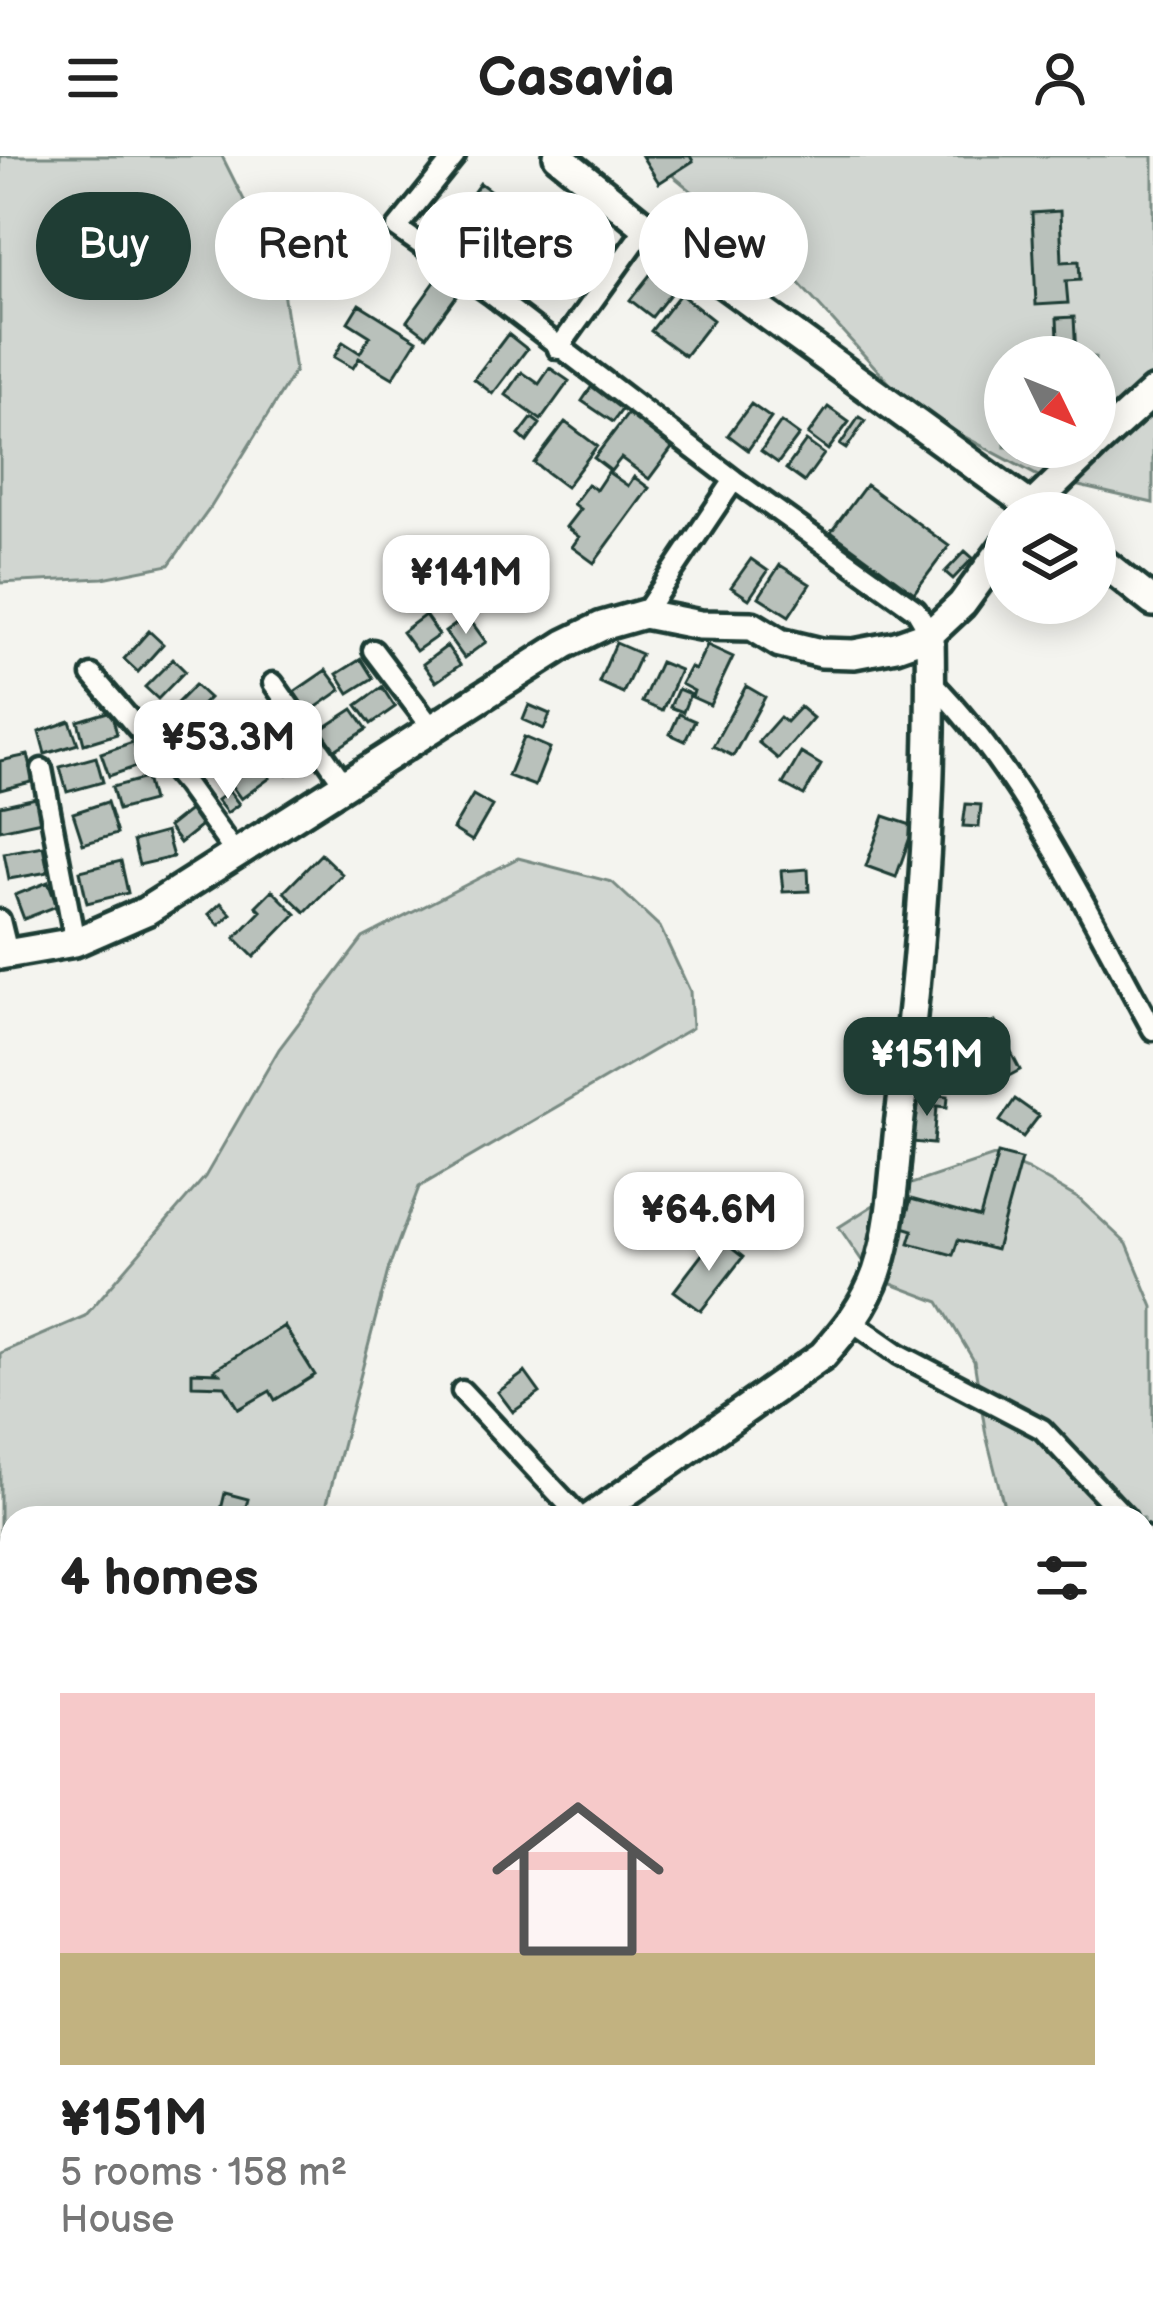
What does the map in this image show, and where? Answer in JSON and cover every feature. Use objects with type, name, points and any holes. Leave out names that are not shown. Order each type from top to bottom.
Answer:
[{"type":"street","points":[[455,156],[397,228],[916,610],[930,634],[915,1006],[883,1252],[868,1295],[853,1322],[823,1355],[603,1506]]},
{"type":"street","points":[[558,156],[639,221]]},
{"type":"street","points":[[558,349],[639,237]]},
{"type":"street","points":[[745,300],[1007,492]]},
{"type":"street","points":[[1116,426],[1153,392]]},
{"type":"street","points":[[1049,492],[1072,468]]},
{"type":"street","points":[[644,614],[734,480]]},
{"type":"street","points":[[1116,573],[1153,602]]},
{"type":"street","points":[[0,920],[4,954],[75,942],[146,910],[565,644],[602,626],[644,614],[700,625],[752,626],[780,643],[821,653],[854,654],[930,634],[962,604],[984,574]]},
{"type":"street","points":[[373,650],[432,728]]},
{"type":"street","points":[[92,675],[186,785],[236,853]]},
{"type":"street","points":[[931,681],[986,744],[1060,863],[1153,1030]]},
{"type":"street","points":[[273,683],[344,784]]},
{"type":"street","points":[[42,770],[75,942]]},
{"type":"street","points":[[853,1322],[899,1354],[1042,1430],[1115,1506]]},
{"type":"street","points":[[462,1391],[573,1506]]},
{"type":"shaded area","points":[[0,156],[222,156],[240,192],[215,192],[215,300],[284,300],[295,371],[211,507],[169,565],[103,578],[0,583]]},
{"type":"shaded area","points":[[649,156],[1153,156],[1153,503],[1040,477],[1023,468],[1116,468],[1116,336],[984,336],[984,447],[913,409],[808,293],[808,192],[693,192]]},
{"type":"shaded area","points":[[518,858],[612,882],[660,927],[690,991],[692,1028],[419,1187],[389,1267],[326,1506],[0,1506],[0,1353],[85,1316],[205,1177],[279,1049],[363,938]]},
{"type":"shaded area","points":[[994,1156],[1079,1199],[1127,1244],[1153,1307],[1153,1506],[1004,1506],[974,1361],[939,1302],[873,1277],[839,1227],[902,1187]]},
{"type":"building","points":[[642,156],[690,156],[693,161],[659,183]]},
{"type":"building","points":[[1060,211],[1062,262],[1079,261],[1080,280],[1066,281],[1068,303],[1036,305],[1032,213]]},
{"type":"building","points":[[639,289],[639,300],[665,300],[652,317],[630,300]]},
{"type":"building","points":[[422,300],[453,300],[427,336],[407,321]]},
{"type":"building","points":[[675,300],[688,300],[713,320],[685,356],[651,331]]},
{"type":"building","points":[[359,304],[417,340],[393,378],[359,358],[353,368],[334,357],[343,342],[360,353],[370,336],[348,322]]},
{"type":"building","points":[[1074,317],[1075,336],[1058,336],[1057,318]]},
{"type":"building","points":[[508,334],[527,349],[493,394],[474,379]]},
{"type":"building","points":[[550,368],[569,381],[541,420],[506,395],[522,372],[539,384]]},
{"type":"building","points":[[592,386],[623,408],[613,422],[582,401]]},
{"type":"building","points":[[751,404],[771,418],[748,450],[728,435]]},
{"type":"building","points":[[828,407],[849,422],[828,450],[808,435]]},
{"type":"building","points":[[630,411],[675,444],[649,479],[621,458],[611,471],[594,458]]},
{"type":"building","points":[[859,417],[865,421],[846,449],[840,445]]},
{"type":"building","points":[[532,418],[540,424],[527,442],[519,435]]},
{"type":"building","points":[[565,422],[597,446],[566,487],[534,463]]},
{"type":"building","points":[[781,422],[799,435],[778,463],[761,451]]},
{"type":"building","points":[[806,441],[824,454],[804,482],[786,469]]},
{"type":"building","points":[[608,472],[628,486],[634,477],[649,488],[594,563],[572,547],[579,537],[566,527],[580,509],[573,504],[588,484],[596,490]]},
{"type":"building","points":[[866,485],[949,546],[914,593],[831,532]]},
{"type":"building","points":[[965,551],[973,558],[953,579],[945,572]]},
{"type":"building","points":[[751,559],[768,571],[749,599],[731,587]]},
{"type":"building","points":[[780,565],[810,584],[789,616],[759,597]]},
{"type":"building","points":[[425,615],[439,635],[416,651],[402,632]]},
{"type":"building","points":[[467,616],[486,642],[464,658],[445,632]]},
{"type":"building","points":[[149,631],[163,644],[138,672],[124,659]]},
{"type":"building","points":[[616,643],[641,654],[623,693],[599,682]]},
{"type":"building","points":[[707,645],[733,657],[710,705],[692,697],[694,691],[681,684],[690,667],[695,670]]},
{"type":"building","points":[[447,646],[460,665],[436,682],[423,664]]},
{"type":"building","points":[[173,659],[185,671],[158,699],[145,687]]},
{"type":"building","points":[[361,659],[373,678],[349,693],[337,674]]},
{"type":"building","points":[[660,662],[680,670],[662,711],[642,702]]},
{"type":"building","points":[[326,670],[341,690],[308,713],[294,692]]},
{"type":"building","points":[[195,685],[209,698],[182,725],[168,712]]},
{"type":"building","points":[[746,686],[765,697],[733,756],[713,746]]},
{"type":"building","points":[[382,687],[395,707],[371,724],[357,705]]},
{"type":"building","points":[[678,689],[690,694],[683,712],[670,707]]},
{"type":"building","points":[[529,705],[550,714],[544,729],[523,720]]},
{"type":"building","points":[[800,707],[813,718],[778,759],[758,742],[780,717],[786,722]]},
{"type":"building","points":[[353,709],[367,729],[335,750],[321,730]]},
{"type":"building","points":[[111,711],[117,734],[84,744],[78,721]]},
{"type":"building","points":[[679,714],[695,721],[685,741],[670,734]]},
{"type":"building","points":[[230,716],[244,734],[213,759],[198,741]]},
{"type":"building","points":[[70,721],[78,744],[45,754],[39,732]]},
{"type":"building","points":[[296,736],[311,757],[287,774],[272,753]]},
{"type":"building","points":[[524,737],[550,748],[535,786],[508,776]]},
{"type":"building","points":[[133,742],[141,765],[109,776],[101,753]]},
{"type":"building","points":[[801,753],[821,765],[804,795],[783,784]]},
{"type":"building","points":[[28,755],[35,781],[0,790],[0,761]]},
{"type":"building","points":[[96,757],[103,782],[67,792],[60,767]]},
{"type":"building","points":[[257,759],[270,778],[241,799],[227,780]]},
{"type":"building","points":[[146,778],[152,801],[118,810],[112,787]]},
{"type":"building","points":[[229,791],[239,804],[227,813],[217,800]]},
{"type":"building","points":[[473,795],[492,806],[472,841],[453,829]]},
{"type":"building","points":[[36,798],[41,821],[0,830],[0,806]]},
{"type":"building","points":[[107,802],[117,834],[83,844],[73,813]]},
{"type":"building","points":[[966,804],[981,805],[979,827],[963,826]]},
{"type":"building","points":[[192,808],[205,823],[180,843],[168,827]]},
{"type":"building","points":[[884,816],[914,826],[896,877],[866,866]]},
{"type":"building","points":[[166,832],[173,857],[139,865],[133,841]]},
{"type":"building","points":[[43,846],[48,872],[9,879],[4,853]]},
{"type":"building","points":[[321,854],[342,874],[305,912],[284,892]]},
{"type":"building","points":[[121,861],[128,893],[87,903],[80,871]]},
{"type":"building","points":[[808,869],[809,891],[783,892],[781,871]]},
{"type":"building","points":[[48,882],[57,906],[24,919],[15,895]]},
{"type":"building","points":[[272,890],[296,914],[254,957],[235,938],[261,911],[256,906]]},
{"type":"building","points":[[221,903],[231,914],[219,925],[209,914]]},
{"type":"building","points":[[995,1022],[1020,1070],[990,1086],[964,1038]]},
{"type":"building","points":[[929,1094],[948,1096],[947,1107],[937,1106],[934,1144],[911,1142],[915,1102],[928,1103]]},
{"type":"building","points":[[1015,1099],[1039,1116],[1023,1137],[1000,1121]]},
{"type":"building","points":[[998,1153],[1021,1159],[996,1250],[958,1240],[953,1255],[909,1243],[913,1230],[903,1227],[911,1199],[980,1218]]},
{"type":"building","points":[[716,1236],[743,1257],[701,1311],[674,1291]]},
{"type":"building","points":[[284,1326],[315,1375],[275,1400],[270,1391],[239,1409],[225,1386],[192,1385],[192,1372],[218,1373],[214,1370]]},
{"type":"building","points":[[525,1372],[540,1393],[513,1412],[498,1392]]},
{"type":"building","points":[[225,1493],[248,1499],[246,1506],[222,1506]]}]
